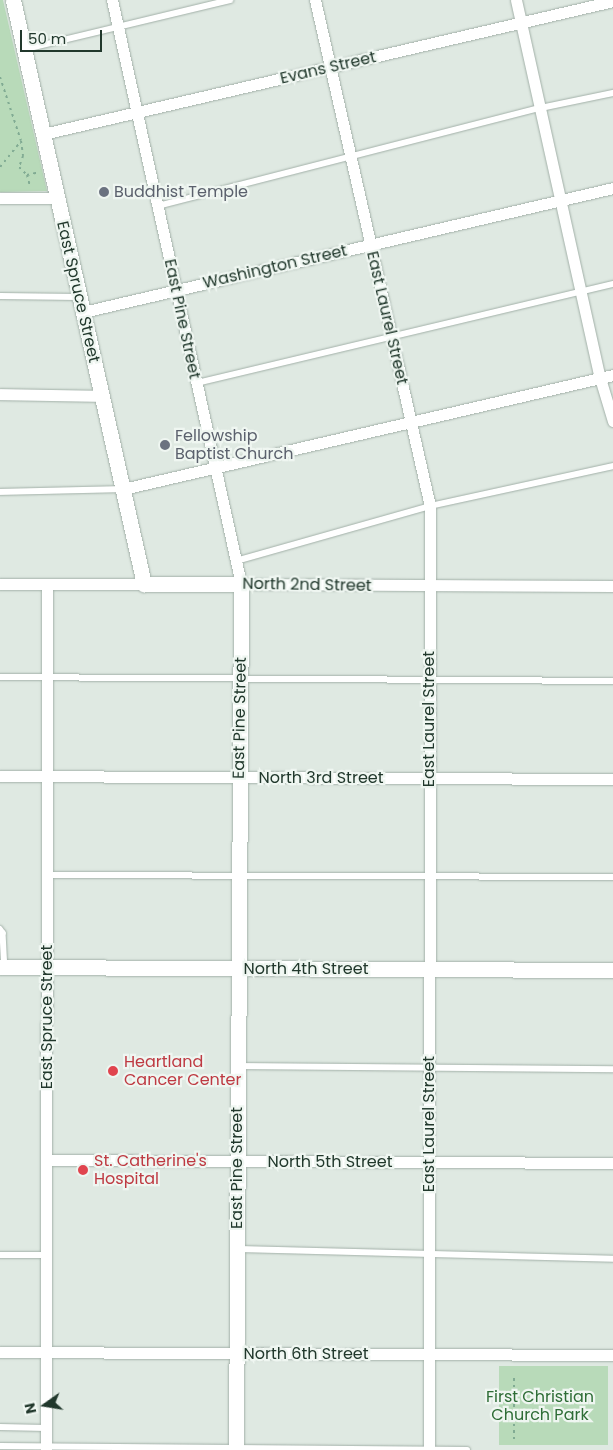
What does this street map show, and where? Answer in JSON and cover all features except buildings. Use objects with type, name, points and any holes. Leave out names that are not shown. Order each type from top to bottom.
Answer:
[{"type":"street","name":"East Spruce Street","points":[[13,0],[144,584]]},
{"type":"street","name":"East Pine Street","points":[[112,0],[241,584],[236,1449]]},
{"type":"street","name":"East Laurel Street","points":[[316,0],[430,506],[429,1450]]},
{"type":"street","points":[[516,0],[600,378],[613,421]]},
{"type":"street","name":"Evans Street","points":[[43,134],[613,1]]},
{"type":"street","name":"Washington Street","points":[[83,312],[613,188]]},
{"type":"street","points":[[0,198],[57,198]]},
{"type":"street","points":[[123,489],[613,375]]},
{"type":"street","points":[[0,394],[102,396]]},
{"type":"street","name":"North 2nd Street","points":[[0,584],[613,586]]},
{"type":"street","name":"East Spruce Street","points":[[46,1448],[48,584]]},
{"type":"street","name":"North 3rd Street","points":[[0,776],[613,779]]},
{"type":"street","name":"North 4th Street","points":[[2,967],[613,970]]},
{"type":"street","name":"North 5th Street","points":[[46,1160],[613,1163]]},
{"type":"street","name":"North 6th Street","points":[[0,1352],[613,1355]]},
{"type":"lane","points":[[24,50],[230,0]]},
{"type":"lane","points":[[158,206],[541,108],[613,93]]},
{"type":"lane","points":[[196,384],[613,284]]},
{"type":"lane","points":[[0,296],[80,297]]},
{"type":"lane","points":[[236,561],[430,506],[613,466]]},
{"type":"lane","points":[[0,492],[123,489]]},
{"type":"lane","points":[[0,677],[613,681]]},
{"type":"lane","points":[[47,875],[613,877]]},
{"type":"lane","points":[[0,929],[3,932],[2,967]]},
{"type":"lane","points":[[237,1066],[613,1069]]},
{"type":"lane","points":[[237,1249],[429,1256],[613,1259]]},
{"type":"lane","points":[[0,1255],[46,1255]]},
{"type":"lane","points":[[0,1427],[46,1428]]},
{"type":"lane","points":[[0,1446],[46,1448],[467,1450]]},
{"type":"path","points":[[0,77],[21,141],[23,156],[19,167],[27,175],[33,198]]},
{"type":"path","points":[[0,167],[21,141]]},
{"type":"path","points":[[514,1375],[514,1439]]},
{"type":"green space","points":[[0,0],[3,0],[47,191],[0,192]]},
{"type":"green space","name":"First Christian Church Park","points":[[499,1366],[608,1366],[608,1445],[499,1445]]},
{"type":"place","name":"Buddhist Temple","points":[[104,192]]},
{"type":"place","name":"Fellowship Baptist Church","points":[[165,445]]},
{"type":"place","name":"Heartland Cancer Center","points":[[113,1071]]},
{"type":"place","name":"St. Catherine's Hospital","points":[[83,1170]]}]
